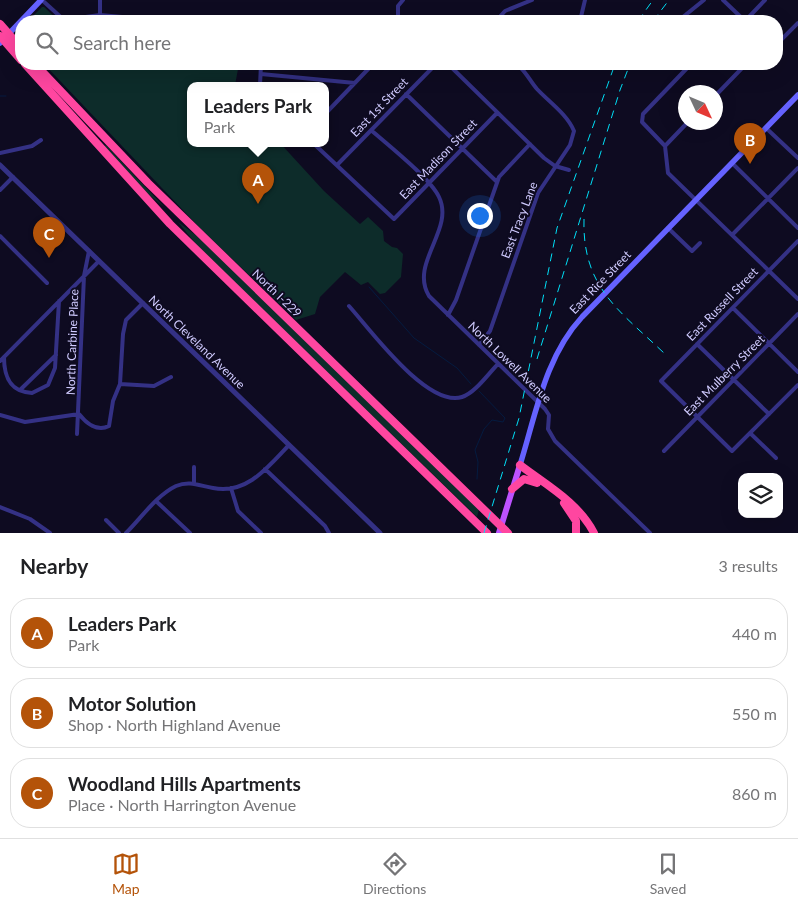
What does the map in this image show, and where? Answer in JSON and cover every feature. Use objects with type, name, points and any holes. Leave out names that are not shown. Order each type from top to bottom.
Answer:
[{"type":"highway","points":[[0,24],[15,41]]},
{"type":"highway","points":[[0,36],[15,53]]},
{"type":"highway","name":"North I-229","points":[[30,70],[170,224],[487,533]]},
{"type":"highway","name":"North I-229","points":[[41,70],[148,183],[508,533]]},
{"type":"highway","points":[[519,467],[569,508],[576,521],[576,533]]},
{"type":"highway","points":[[519,467],[572,505],[583,516],[594,533]]},
{"type":"highway","points":[[512,489],[524,479],[537,483]]},
{"type":"main road","points":[[27,15],[42,0]]},
{"type":"main road","points":[[0,43],[15,27]]},
{"type":"main road","name":"East Rice Street","points":[[498,533],[553,359],[566,336],[582,316],[798,95]]},
{"type":"street","points":[[42,0],[58,15]]},
{"type":"street","points":[[100,0],[100,15]]},
{"type":"street","points":[[398,15],[398,6],[403,0]]},
{"type":"street","points":[[502,15],[532,0]]},
{"type":"street","points":[[581,15],[585,0]]},
{"type":"street","points":[[685,15],[704,0]]},
{"type":"street","points":[[723,0],[738,15]]},
{"type":"street","points":[[751,15],[766,0]]},
{"type":"street","points":[[783,38],[798,23]]},
{"type":"street","points":[[260,82],[261,70]]},
{"type":"street","points":[[329,110],[367,70]]},
{"type":"street","name":"East 1st Street","points":[[337,166],[430,70]]},
{"type":"street","points":[[454,70],[497,113],[555,166],[569,170]]},
{"type":"street","name":"East Tracy Lane","points":[[479,346],[490,331],[538,193],[573,138],[571,125],[536,88],[530,76],[524,70]]},
{"type":"street","points":[[666,146],[645,127],[642,118],[686,70]]},
{"type":"street","points":[[723,88],[740,70]]},
{"type":"street","points":[[261,74],[355,83]]},
{"type":"street","points":[[406,94],[497,182]]},
{"type":"street","name":"East Madison Street","points":[[337,166],[394,219],[497,113]]},
{"type":"street","points":[[766,128],[798,158]]},
{"type":"street","name":"North Lowell Avenue","points":[[371,130],[429,184],[440,198],[443,214],[424,270],[424,284],[428,296],[539,403],[549,415],[548,429],[555,441],[650,533]]},
{"type":"street","points":[[681,130],[666,146],[666,172],[798,299]]},
{"type":"street","points":[[0,152],[32,146],[41,140]]},
{"type":"street","points":[[448,315],[456,300],[497,182],[501,174],[530,144]]},
{"type":"street","points":[[317,147],[337,166]]},
{"type":"street","points":[[732,163],[798,228]]},
{"type":"street","name":"North Cleveland Avenue","points":[[0,165],[380,533]]},
{"type":"street","points":[[732,236],[798,168]]},
{"type":"street","points":[[0,190],[13,177]]},
{"type":"street","points":[[668,228],[692,251],[700,243]]},
{"type":"street","points":[[0,236],[48,283]]},
{"type":"street","name":"East Russell Street","points":[[697,416],[661,381],[798,241]]},
{"type":"street","name":"North Carbine Place","points":[[77,434],[84,276],[89,251]]},
{"type":"street","points":[[59,301],[54,374],[48,385],[32,393],[20,390],[6,377],[2,359],[59,301],[99,261]]},
{"type":"street","points":[[0,415],[24,422],[79,414],[92,426],[106,428],[109,426],[113,401],[120,384],[123,334],[126,320],[143,303]]},
{"type":"street","points":[[349,306],[395,360],[421,382],[446,397],[454,398],[466,395],[498,364]]},
{"type":"street","points":[[733,308],[798,372]]},
{"type":"street","name":"East Mulberry Street","points":[[664,450],[798,314]]},
{"type":"street","points":[[697,344],[768,414]]},
{"type":"street","points":[[20,390],[56,354]]},
{"type":"street","points":[[120,384],[154,386],[171,377]]},
{"type":"street","points":[[697,416],[732,451],[798,385]]},
{"type":"street","points":[[750,433],[776,458]]},
{"type":"street","points":[[126,533],[176,486],[194,483],[213,488],[231,488],[252,480],[290,445]]},
{"type":"street","points":[[194,467],[194,483]]},
{"type":"street","points":[[265,469],[325,526],[329,533]]},
{"type":"street","points":[[231,488],[238,510],[261,533]]},
{"type":"street","points":[[157,502],[190,533]]},
{"type":"street","points":[[0,507],[30,519],[50,533]]},
{"type":"street","points":[[106,520],[120,533]]},
{"type":"green space","points":[[44,7],[53,15],[34,15]]},
{"type":"green space","points":[[50,70],[238,70],[236,82],[187,82],[187,147],[284,147],[324,191],[360,224],[368,217],[383,231],[384,241],[397,248],[403,254],[401,277],[385,293],[380,294],[368,282],[361,285],[345,272],[320,297],[315,314],[296,320],[200,228]]},
{"type":"green space","points":[[106,145],[164,207],[142,189],[104,147]]},
{"type":"green space","points":[[178,222],[201,239],[479,509],[477,517],[226,274],[195,243]]},
{"type":"waterway","points":[[0,96],[6,96]]},
{"type":"waterway","points":[[369,287],[414,338],[457,368],[471,384]]},
{"type":"waterway","points":[[477,479],[478,462],[475,450],[484,429],[492,420],[503,422],[505,418],[479,391]]},
{"type":"railway","points":[[642,15],[653,0]]},
{"type":"railway","points":[[658,15],[669,0]]},
{"type":"railway","points":[[484,533],[519,418],[557,228],[613,70]]},
{"type":"railway","points":[[537,359],[628,70]]},
{"type":"railway","points":[[584,219],[585,243],[589,263],[597,281],[619,311],[665,354]]},
{"type":"place","name":"Motor Solution","points":[[750,164]]},
{"type":"place","name":"Leaders Park","points":[[258,204]]},
{"type":"place","name":"Woodland Hills Apartments","points":[[49,258]]}]
